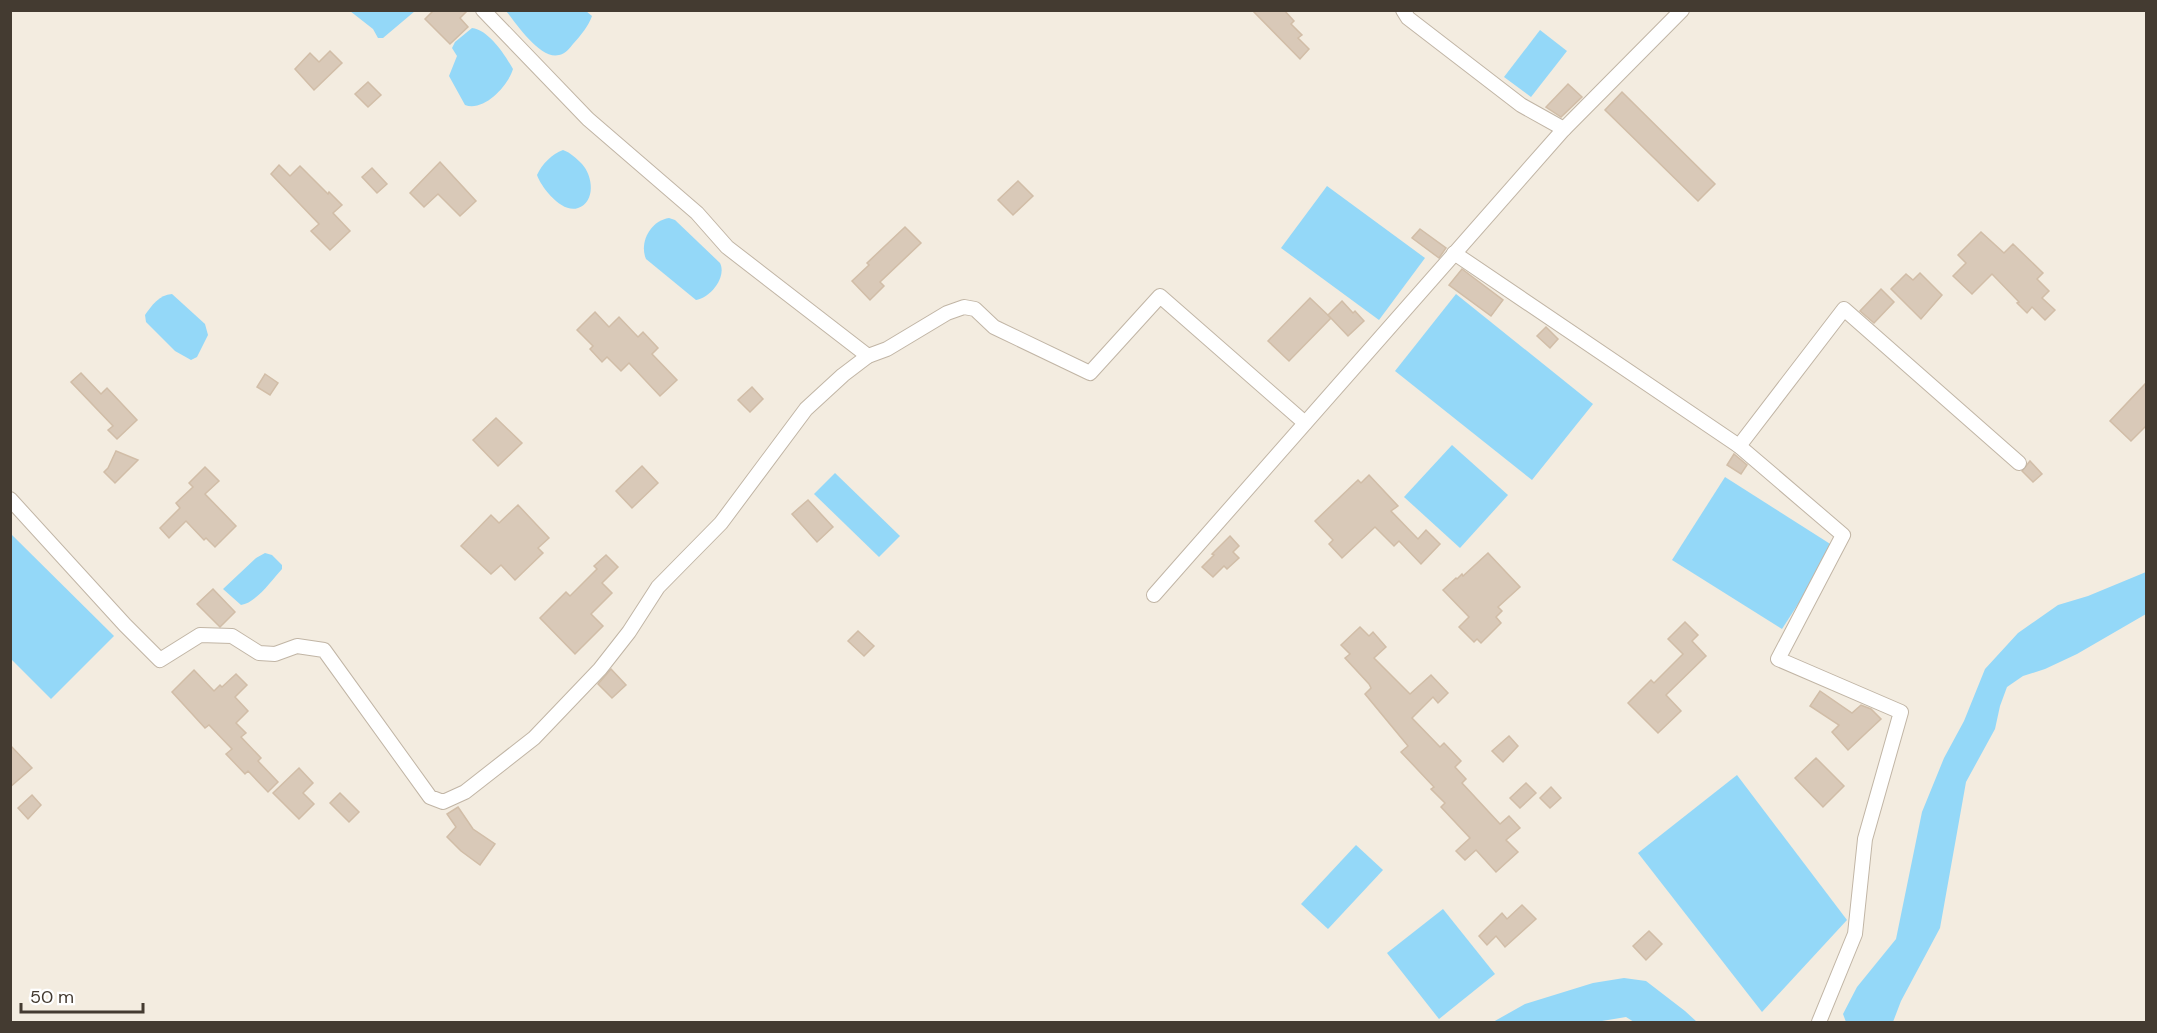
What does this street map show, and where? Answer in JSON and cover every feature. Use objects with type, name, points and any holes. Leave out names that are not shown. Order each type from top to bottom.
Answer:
[{"type":"street","points":[[483,10],[588,119],[697,213],[727,247],[868,356]]},
{"type":"street","points":[[1403,10],[1408,18],[1521,105],[1564,129]]},
{"type":"street","points":[[1154,595],[1564,129],[1682,10]]},
{"type":"street","points":[[1454,253],[1739,446],[1843,535],[1778,659],[1901,712],[1865,839],[1855,934],[1819,1023]]},
{"type":"street","points":[[10,499],[160,660],[200,635],[232,636],[259,653],[275,654],[297,646],[324,650],[430,797],[442,802],[465,792],[534,738],[600,669],[629,632],[658,587],[721,523],[806,408],[868,356],[887,349],[947,314],[964,307],[975,309],[994,327],[1090,373],[1160,296],[1305,423]]},
{"type":"street","points":[[1739,446],[1844,309],[2019,463]]},
{"type":"water","points":[[350,11],[415,11],[383,38],[378,38],[373,29]]},
{"type":"water","points":[[506,11],[586,11],[592,16],[584,31],[569,49],[561,54],[552,55],[544,52],[529,39]]},
{"type":"water","points":[[472,28],[490,38],[513,69],[501,90],[480,105],[472,106],[465,105],[449,76],[457,56],[452,48],[455,42]]},
{"type":"water","points":[[1540,30],[1567,51],[1531,97],[1504,77]]},
{"type":"water","points":[[563,150],[582,164],[589,175],[590,195],[584,205],[578,208],[572,209],[559,203],[543,186],[537,175],[548,160]]},
{"type":"water","points":[[1327,186],[1425,258],[1379,320],[1281,248]]},
{"type":"water","points":[[669,218],[675,220],[720,263],[722,269],[719,280],[712,291],[696,300],[646,259],[644,253],[645,240],[652,228],[656,223]]},
{"type":"water","points":[[172,294],[205,324],[208,335],[197,357],[191,360],[175,351],[146,322],[145,315],[153,304],[163,296]]},
{"type":"water","points":[[1456,294],[1593,404],[1532,480],[1395,371]]},
{"type":"water","points":[[1452,445],[1508,495],[1460,548],[1404,497]]},
{"type":"water","points":[[835,473],[900,536],[879,557],[814,494]]},
{"type":"water","points":[[1725,477],[1835,547],[1782,629],[1672,560]]},
{"type":"water","points":[[10,533],[114,636],[51,699],[11,659]]},
{"type":"water","points":[[265,553],[272,555],[282,565],[282,569],[258,596],[241,605],[223,589],[256,558]]},
{"type":"water","points":[[2146,572],[2146,614],[2077,654],[2045,669],[2023,676],[2007,687],[1995,729],[1966,782],[1940,928],[1901,1001],[1893,1022],[1846,1022],[1843,1014],[1857,987],[1896,939],[1922,812],[1985,669],[2018,633],[2058,605],[2088,596]]},
{"type":"water","points":[[1737,775],[1847,920],[1762,1012],[1638,853]]},
{"type":"water","points":[[1356,845],[1383,870],[1328,929],[1301,904]]},
{"type":"water","points":[[1443,909],[1495,974],[1439,1019],[1387,953]]},
{"type":"water","points":[[1624,978],[1646,981],[1697,1022],[1634,1022],[1626,1017],[1596,1022],[1493,1022],[1525,1004],[1593,983]]},
{"type":"building","points":[[434,10],[468,10],[460,18],[468,27],[450,44],[425,19]]},
{"type":"building","points":[[1252,10],[1284,10],[1294,21],[1291,24],[1302,35],[1298,38],[1309,49],[1300,59]]},
{"type":"building","points":[[330,51],[342,63],[314,90],[295,69],[310,53],[319,62]]},
{"type":"building","points":[[368,82],[381,95],[368,107],[355,94]]},
{"type":"building","points":[[1568,84],[1582,97],[1561,117],[1546,107]]},
{"type":"building","points":[[1622,92],[1715,184],[1698,201],[1605,110]]},
{"type":"building","points":[[440,162],[476,201],[460,216],[438,194],[424,207],[410,193]]},
{"type":"building","points":[[279,165],[290,176],[300,166],[342,205],[333,213],[350,231],[330,250],[311,231],[319,224],[271,174]]},
{"type":"building","points":[[372,168],[387,184],[377,193],[362,177]]},
{"type":"building","points":[[1018,181],[1033,196],[1013,215],[998,200]]},
{"type":"building","points":[[905,227],[921,243],[880,282],[884,286],[870,300],[852,281],[869,265],[867,263]]},
{"type":"building","points":[[1420,229],[1446,248],[1439,258],[1412,238]]},
{"type":"building","points":[[1981,232],[2004,253],[2013,244],[2043,273],[2037,279],[2049,291],[2042,298],[2055,310],[2045,320],[2032,307],[2027,313],[1992,274],[1972,294],[1953,276],[1966,263],[1958,255]]},
{"type":"building","points":[[1462,269],[1503,300],[1491,316],[1449,285]]},
{"type":"building","points":[[1920,273],[1942,295],[1921,319],[1891,289],[1906,274],[1913,280]]},
{"type":"building","points":[[1881,289],[1894,302],[1874,323],[1860,311]]},
{"type":"building","points":[[1310,298],[1331,318],[1289,361],[1268,341]]},
{"type":"building","points":[[1342,301],[1364,321],[1348,336],[1328,315]]},
{"type":"building","points":[[595,312],[609,327],[619,317],[638,337],[643,332],[658,348],[652,354],[677,380],[660,396],[629,363],[621,371],[607,357],[602,362],[590,349],[593,346],[577,330]]},
{"type":"building","points":[[1546,327],[1558,339],[1550,348],[1537,336]]},
{"type":"building","points":[[81,373],[101,394],[107,388],[137,420],[117,439],[108,430],[113,426],[71,382]]},
{"type":"building","points":[[265,374],[278,383],[270,395],[257,387]]},
{"type":"building","points":[[2146,383],[2146,426],[2131,441],[2110,421]]},
{"type":"building","points":[[752,387],[763,399],[750,412],[738,400]]},
{"type":"building","points":[[496,418],[522,443],[498,466],[473,440]]},
{"type":"building","points":[[116,451],[138,460],[115,483],[104,472]]},
{"type":"building","points":[[1734,454],[1747,465],[1741,474],[1727,465]]},
{"type":"building","points":[[2030,461],[2042,474],[2033,482],[2022,471]]},
{"type":"building","points":[[642,466],[658,483],[632,508],[616,491]]},
{"type":"building","points":[[205,467],[219,481],[205,494],[236,526],[215,547],[206,538],[204,540],[186,521],[169,538],[160,528],[180,508],[176,503],[193,487],[189,483]]},
{"type":"building","points":[[1369,475],[1398,506],[1391,511],[1418,539],[1426,530],[1440,544],[1421,564],[1399,541],[1394,546],[1375,527],[1342,558],[1329,544],[1333,540],[1315,521],[1358,480],[1361,483]]},
{"type":"building","points":[[808,500],[833,527],[817,542],[792,514]]},
{"type":"building","points":[[518,505],[549,538],[538,548],[543,553],[515,580],[501,565],[491,574],[461,546],[491,515],[499,523]]},
{"type":"building","points":[[1230,536],[1239,546],[1233,552],[1239,558],[1227,569],[1224,566],[1213,577],[1202,567]]},
{"type":"building","points":[[1488,553],[1520,587],[1498,607],[1502,611],[1496,617],[1501,623],[1481,643],[1477,639],[1474,642],[1459,627],[1469,617],[1443,590],[1456,578],[1462,574],[1463,576]]},
{"type":"building","points":[[606,555],[618,567],[602,583],[612,593],[591,614],[603,626],[575,654],[540,618],[566,592],[570,596],[597,569],[594,566]]},
{"type":"building","points":[[213,589],[235,612],[220,627],[197,604]]},
{"type":"building","points":[[1685,622],[1698,635],[1692,641],[1706,656],[1666,695],[1681,711],[1658,733],[1628,703],[1651,680],[1654,683],[1683,654],[1668,639]]},
{"type":"building","points":[[1360,627],[1369,636],[1373,632],[1386,647],[1374,658],[1410,694],[1431,675],[1448,693],[1438,703],[1433,697],[1412,718],[1440,747],[1444,743],[1461,761],[1455,767],[1466,779],[1462,783],[1500,824],[1509,816],[1520,828],[1506,840],[1518,852],[1496,872],[1476,850],[1465,860],[1456,851],[1470,838],[1441,807],[1445,803],[1431,789],[1434,787],[1401,752],[1408,746],[1365,694],[1371,688],[1369,684],[1345,658],[1350,654],[1341,645]]},
{"type":"building","points":[[858,631],[874,646],[864,656],[848,641]]},
{"type":"building","points":[[611,669],[626,685],[612,698],[598,684]]},
{"type":"building","points":[[194,670],[214,691],[236,674],[247,685],[235,697],[248,711],[236,723],[246,733],[241,737],[261,758],[258,761],[278,782],[268,792],[248,771],[245,774],[226,754],[232,749],[209,725],[205,728],[172,692]]},
{"type":"building","points":[[1820,691],[1852,713],[1861,705],[1871,709],[1881,719],[1848,750],[1832,732],[1839,725],[1810,706]]},
{"type":"building","points":[[1509,736],[1518,746],[1503,762],[1492,751]]},
{"type":"building","points":[[10,745],[32,768],[10,787]]},
{"type":"building","points":[[1816,758],[1844,786],[1823,807],[1795,778]]},
{"type":"building","points":[[299,768],[313,783],[303,793],[314,804],[299,819],[273,793]]},
{"type":"building","points":[[1526,783],[1536,793],[1520,808],[1510,798]]},
{"type":"building","points":[[1551,787],[1561,798],[1550,808],[1540,798]]},
{"type":"building","points":[[340,793],[359,812],[349,822],[330,803]]},
{"type":"building","points":[[32,795],[41,805],[28,819],[18,808]]},
{"type":"building","points":[[458,807],[473,829],[495,844],[480,865],[447,837],[456,827],[447,814]]},
{"type":"building","points":[[1522,905],[1536,919],[1505,947],[1496,936],[1487,945],[1479,936],[1502,913],[1507,919]]},
{"type":"building","points":[[1649,931],[1662,944],[1646,960],[1633,946]]}]
